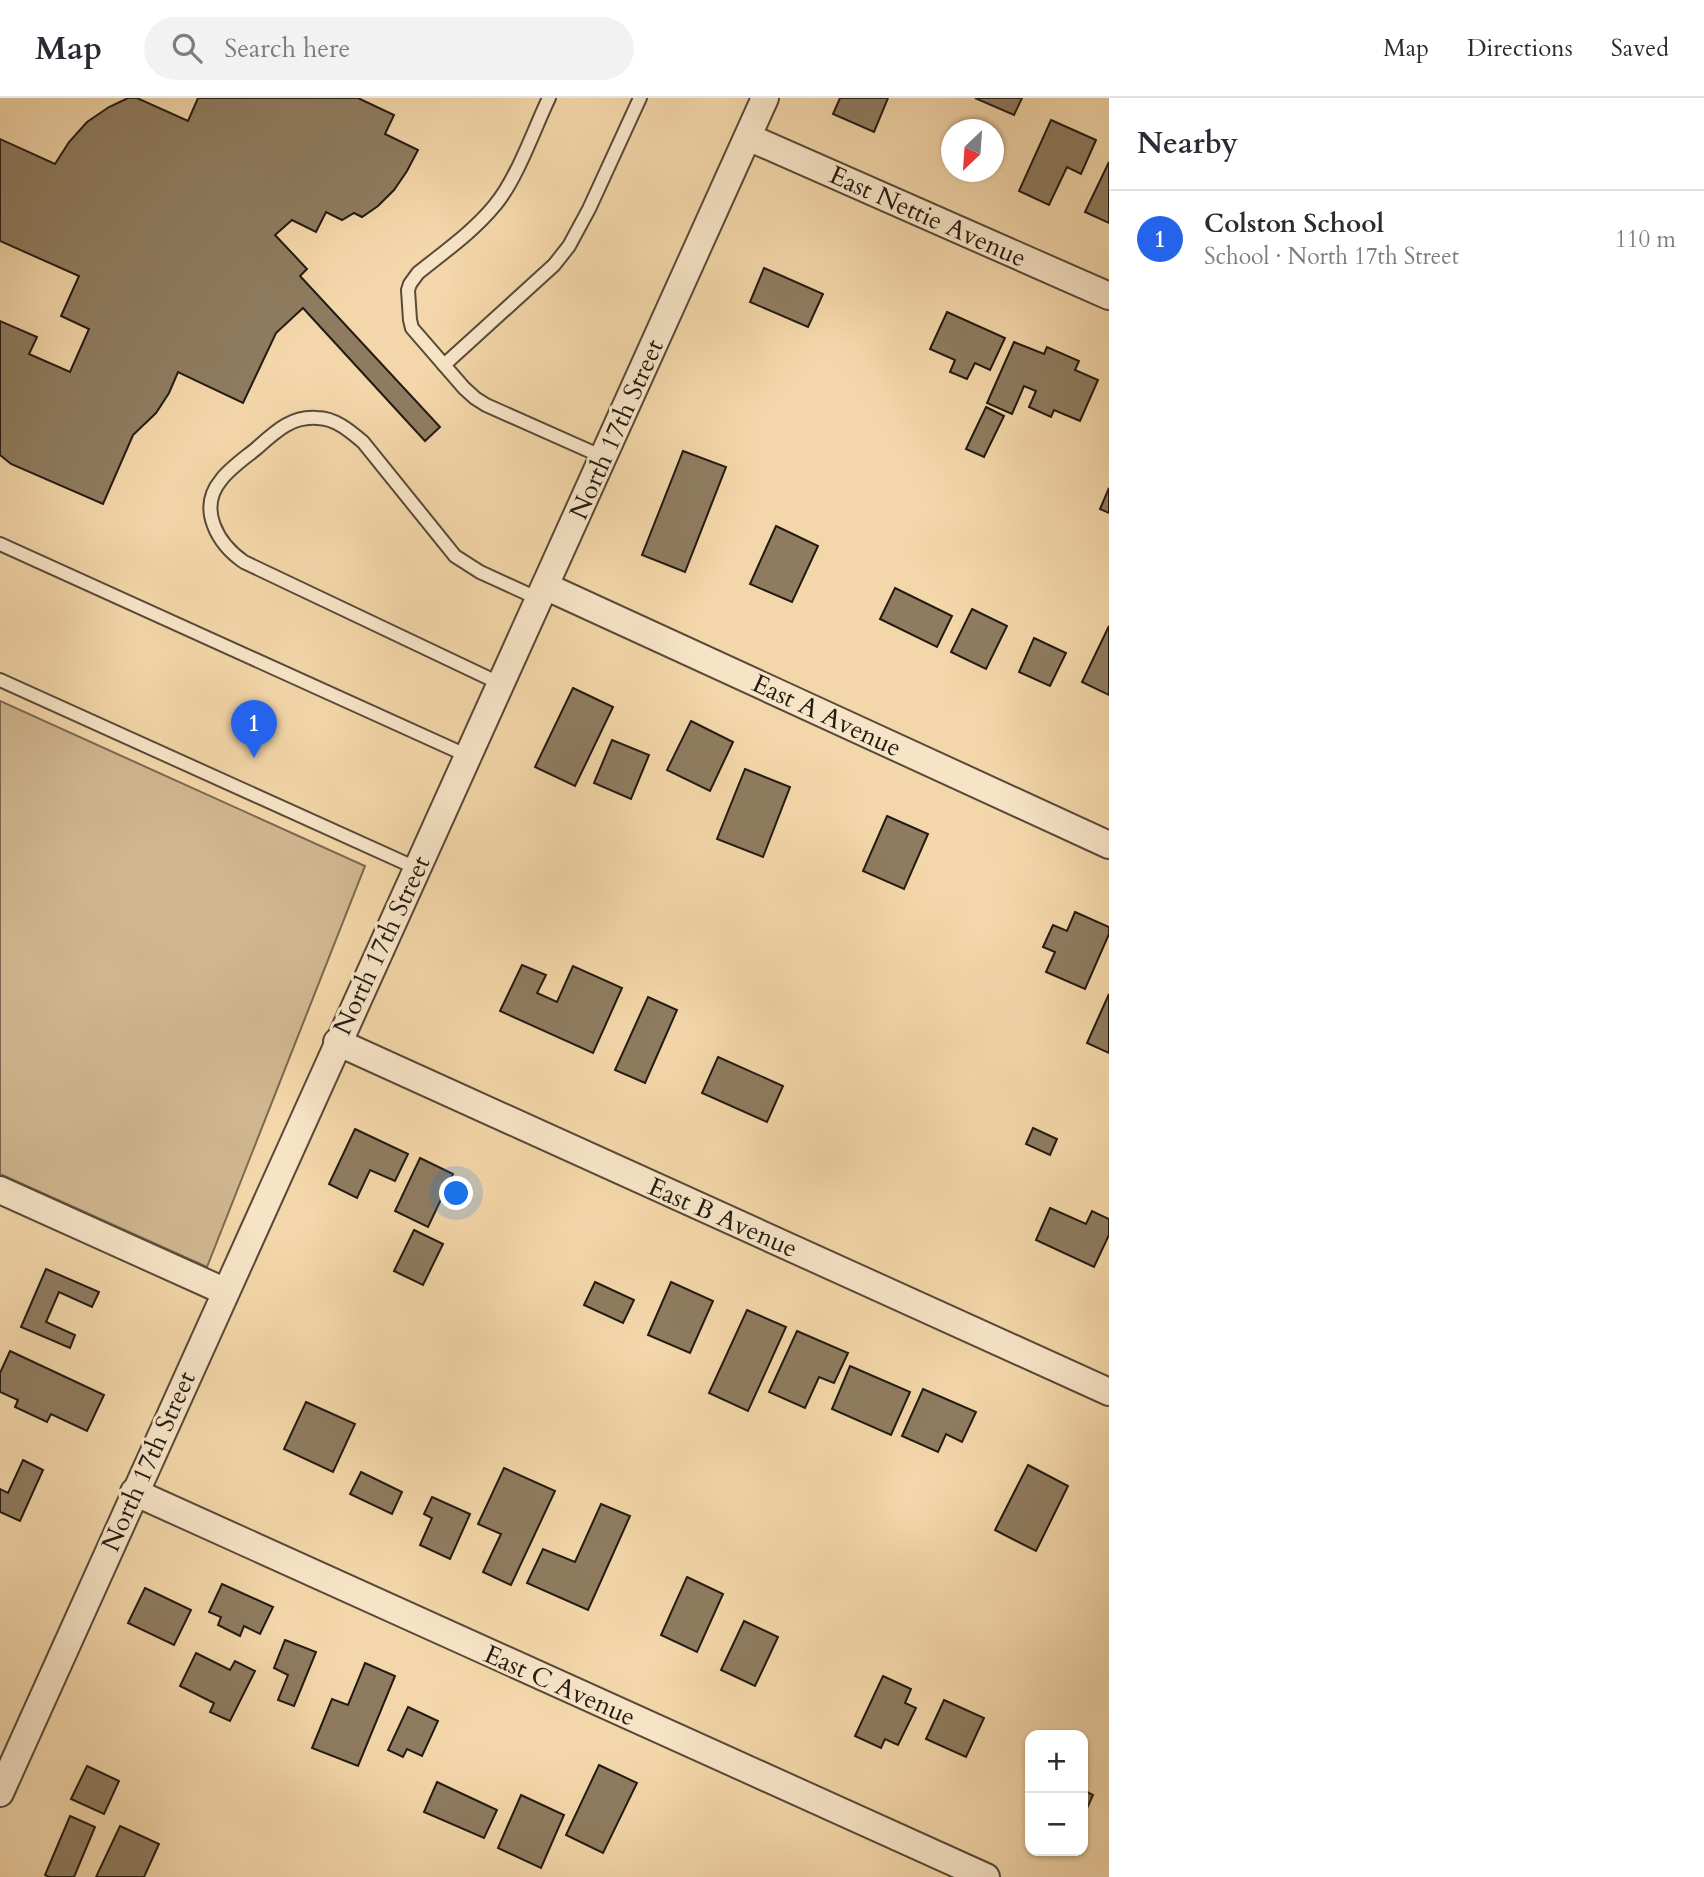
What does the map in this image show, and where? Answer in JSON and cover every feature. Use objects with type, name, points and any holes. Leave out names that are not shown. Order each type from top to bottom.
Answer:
[{"type":"street","name":"North 17th Street","points":[[3,1776],[765,98]]},
{"type":"street","name":"East Nettie Avenue","points":[[748,137],[1109,296]]},
{"type":"street","name":"East A Avenue","points":[[542,592],[1109,845]]},
{"type":"street","name":"East B Avenue","points":[[337,1042],[1109,1392]]},
{"type":"street","points":[[0,1190],[224,1292]]},
{"type":"street","name":"East C Avenue","points":[[134,1492],[986,1877]]},
{"type":"lane","points":[[549,98],[513,176],[496,204],[418,273],[409,287],[409,315],[412,328],[464,388],[486,405],[603,457]]},
{"type":"lane","points":[[444,365],[554,265],[569,246],[640,98]]},
{"type":"lane","points":[[500,684],[238,557],[221,542],[214,528],[211,499],[215,489],[229,472],[289,422],[308,418],[332,421],[363,442],[455,556],[480,572],[542,592]]},
{"type":"lane","points":[[0,544],[468,756]]},
{"type":"lane","points":[[0,680],[416,868]]},
{"type":"shaded area","points":[[0,701],[365,866],[207,1267],[0,1174]]},
{"type":"building","points":[[128,98],[137,98],[188,121],[198,98],[358,98],[394,115],[385,134],[418,150],[394,190],[362,217],[354,213],[342,220],[326,212],[316,232],[292,220],[275,235],[307,269],[300,276],[440,427],[425,441],[303,308],[276,333],[243,403],[178,372],[156,413],[133,435],[103,504],[11,464],[0,455],[0,321],[37,337],[29,354],[70,372],[89,329],[61,316],[79,276],[0,241],[0,139],[55,164],[69,142],[87,122]]},
{"type":"building","points":[[840,98],[888,98],[874,132],[833,114]]},
{"type":"building","points":[[975,98],[1022,98],[1014,115]]},
{"type":"building","points":[[1051,120],[1096,140],[1081,174],[1067,167],[1049,205],[1019,191]]},
{"type":"building","points":[[1109,162],[1109,223],[1085,212]]},
{"type":"building","points":[[764,268],[823,294],[808,327],[750,302]]},
{"type":"building","points":[[947,312],[1005,338],[990,370],[975,363],[967,379],[950,372],[955,360],[930,349]]},
{"type":"building","points":[[1014,342],[1044,354],[1047,347],[1079,361],[1075,370],[1098,380],[1080,421],[1054,410],[1051,417],[1029,407],[1036,391],[1024,386],[1012,414],[987,403]]},
{"type":"building","points":[[986,407],[1004,416],[984,457],[966,449]]},
{"type":"building","points":[[683,451],[726,467],[685,572],[642,555]]},
{"type":"building","points":[[1109,488],[1109,513],[1100,509]]},
{"type":"building","points":[[776,526],[818,546],[792,602],[750,584]]},
{"type":"building","points":[[895,588],[952,616],[937,647],[880,619]]},
{"type":"building","points":[[972,609],[1007,626],[986,669],[951,652]]},
{"type":"building","points":[[1109,626],[1109,695],[1082,682]]},
{"type":"building","points":[[1034,638],[1066,653],[1050,686],[1019,672]]},
{"type":"building","points":[[573,688],[613,707],[575,786],[535,767]]},
{"type":"building","points":[[691,721],[733,742],[710,791],[667,770]]},
{"type":"building","points":[[612,740],[649,755],[631,799],[594,783]]},
{"type":"building","points":[[745,769],[790,787],[763,857],[717,839]]},
{"type":"building","points":[[887,816],[928,834],[904,889],[863,871]]},
{"type":"building","points":[[1075,912],[1109,927],[1109,934],[1085,989],[1046,972],[1055,952],[1043,947],[1053,925],[1067,931]]},
{"type":"building","points":[[522,965],[546,975],[537,993],[557,1002],[573,966],[622,988],[593,1053],[500,1011]]},
{"type":"building","points":[[1109,994],[1109,1053],[1087,1043]]},
{"type":"building","points":[[648,997],[677,1010],[645,1083],[615,1070]]},
{"type":"building","points":[[718,1057],[783,1086],[767,1122],[702,1093]]},
{"type":"building","points":[[1033,1128],[1057,1139],[1050,1155],[1026,1144]]},
{"type":"building","points":[[355,1129],[408,1154],[395,1181],[370,1170],[357,1198],[329,1184]]},
{"type":"building","points":[[420,1158],[453,1174],[428,1227],[395,1211]]},
{"type":"building","points":[[1050,1208],[1086,1224],[1092,1211],[1109,1219],[1109,1235],[1094,1267],[1036,1240]]},
{"type":"building","points":[[414,1230],[443,1244],[423,1285],[394,1271]]},
{"type":"building","points":[[46,1269],[99,1292],[92,1307],[59,1292],[46,1322],[75,1335],[70,1348],[21,1327]]},
{"type":"building","points":[[595,1282],[634,1300],[623,1323],[584,1305]]},
{"type":"building","points":[[671,1282],[713,1301],[690,1353],[648,1335]]},
{"type":"building","points":[[747,1310],[786,1327],[748,1411],[709,1393]]},
{"type":"building","points":[[797,1331],[848,1353],[834,1383],[819,1377],[805,1408],[769,1392]]},
{"type":"building","points":[[10,1351],[104,1395],[87,1431],[51,1414],[47,1422],[15,1407],[18,1400],[0,1392],[0,1373]]},
{"type":"building","points":[[850,1366],[910,1392],[891,1435],[832,1409]]},
{"type":"building","points":[[923,1389],[976,1412],[962,1442],[946,1434],[938,1452],[902,1436]]},
{"type":"building","points":[[306,1402],[355,1424],[333,1472],[284,1449]]},
{"type":"building","points":[[23,1460],[43,1470],[20,1521],[0,1512],[0,1489],[8,1493]]},
{"type":"building","points":[[1028,1465],[1068,1486],[1036,1551],[995,1530]]},
{"type":"building","points":[[504,1468],[555,1491],[511,1585],[483,1572],[501,1534],[478,1524]]},
{"type":"building","points":[[361,1472],[402,1492],[392,1514],[350,1494]]},
{"type":"building","points":[[432,1497],[470,1514],[450,1559],[420,1545],[432,1518],[424,1514]]},
{"type":"building","points":[[601,1504],[630,1516],[588,1610],[527,1583],[543,1549],[575,1562]]},
{"type":"building","points":[[687,1577],[723,1594],[697,1652],[661,1635]]},
{"type":"building","points":[[222,1584],[273,1607],[260,1634],[244,1626],[240,1636],[218,1625],[221,1617],[209,1612]]},
{"type":"building","points":[[145,1588],[191,1610],[174,1645],[128,1623]]},
{"type":"building","points":[[744,1621],[778,1637],[755,1686],[721,1670]]},
{"type":"building","points":[[285,1640],[316,1652],[294,1706],[278,1700],[288,1675],[274,1668]]},
{"type":"building","points":[[196,1653],[230,1670],[235,1661],[255,1671],[230,1721],[210,1712],[214,1703],[180,1686]]},
{"type":"building","points":[[365,1663],[395,1676],[358,1766],[312,1748],[332,1699],[348,1705]]},
{"type":"building","points":[[883,1676],[911,1689],[905,1703],[916,1708],[898,1745],[885,1739],[881,1748],[855,1736]]},
{"type":"building","points":[[944,1700],[984,1718],[966,1757],[926,1739]]},
{"type":"building","points":[[408,1707],[438,1721],[422,1756],[407,1749],[403,1757],[388,1750]]},
{"type":"building","points":[[599,1765],[637,1783],[603,1853],[566,1835]]},
{"type":"building","points":[[87,1766],[119,1781],[104,1814],[71,1799]]},
{"type":"building","points":[[437,1782],[497,1810],[484,1838],[424,1812]]},
{"type":"building","points":[[1088,1792],[1093,1795],[1088,1806]]},
{"type":"building","points":[[521,1795],[564,1815],[541,1868],[498,1848]]},
{"type":"building","points":[[70,1816],[95,1827],[74,1877],[49,1877],[45,1875]]},
{"type":"building","points":[[120,1826],[159,1844],[144,1877],[96,1877]]},
{"type":"place","name":"Colston School","points":[[254,758]]}]
